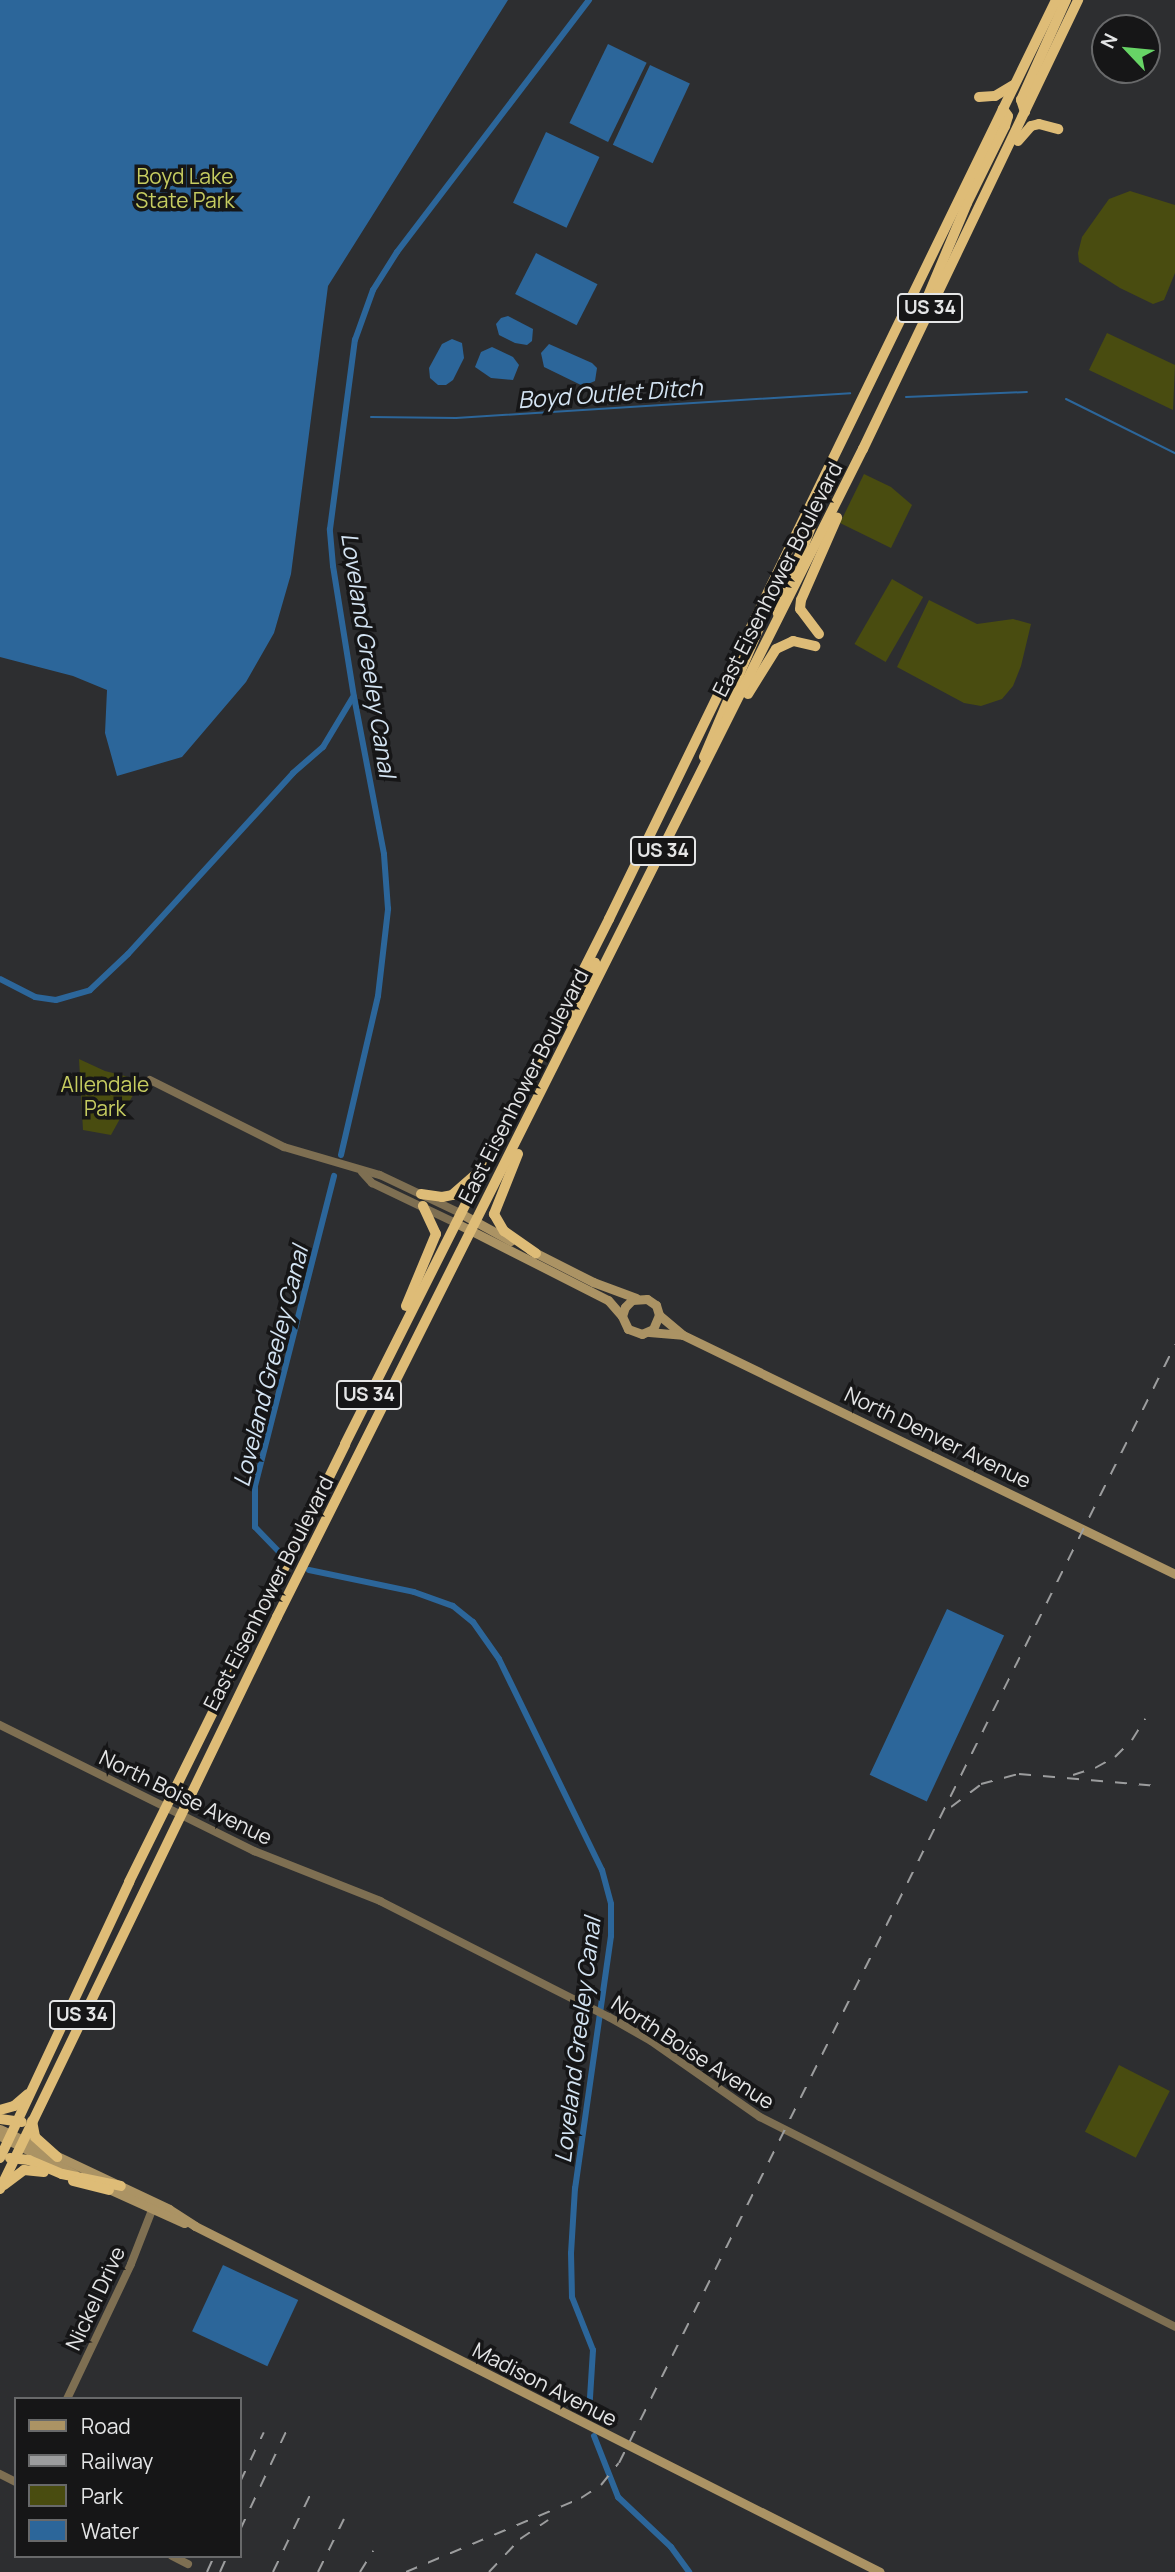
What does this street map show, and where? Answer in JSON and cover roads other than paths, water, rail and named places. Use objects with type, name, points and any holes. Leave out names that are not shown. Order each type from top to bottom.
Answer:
[{"type":"highway","name":"East Eisenhower Boulevard","points":[[0,2160],[6,2137],[31,2092],[166,1807],[604,930],[1056,0]]},
{"type":"highway","points":[[1025,112],[1021,100],[1066,0]]},
{"type":"highway","name":"East Eisenhower Boulevard","points":[[1,2188],[179,1814],[863,449],[1078,0]]},
{"type":"highway","points":[[979,96],[995,96],[1015,83]]},
{"type":"highway","points":[[915,339],[920,316],[967,203],[1005,126],[1008,116],[1003,108]]},
{"type":"highway","points":[[987,190],[993,186],[1023,131],[1039,124],[1058,129]]},
{"type":"highway","points":[[818,634],[800,609],[801,600],[859,468],[863,449]]},
{"type":"highway","points":[[778,614],[776,605],[803,548],[836,454]]},
{"type":"highway","points":[[692,793],[710,738],[762,621],[761,607]]},
{"type":"highway","points":[[726,724],[736,713],[776,649],[793,641],[815,646]]},
{"type":"highway","points":[[536,1253],[504,1231],[497,1222],[495,1209],[561,1054],[580,995],[607,938],[604,930]]},
{"type":"highway","points":[[410,1314],[406,1306],[436,1234],[422,1200],[442,1197],[462,1189],[479,1171],[502,1132]]},
{"type":"highway","points":[[101,1976],[116,1928],[112,1918]]},
{"type":"highway","points":[[0,2110],[14,2106],[31,2092]]},
{"type":"highway","points":[[0,2119],[16,2122],[34,2117],[35,2137],[57,2157]]},
{"type":"highway","points":[[0,2160],[19,2148],[84,2178],[121,2186]]},
{"type":"highway","points":[[1,2188],[20,2171],[33,2169],[91,2188],[109,2190]]},
{"type":"main road","points":[[458,1218],[473,1228],[608,1300],[632,1332],[649,1332],[656,1325],[659,1315],[652,1301],[593,1282],[536,1253],[473,1228]]},
{"type":"main road","points":[[622,1316],[625,1307],[636,1298]]},
{"type":"main road","name":"North Denver Avenue","points":[[659,1315],[683,1335],[1175,1574]]},
{"type":"main road","name":"North Denver Avenue","points":[[649,1332],[683,1335]]},
{"type":"main road","name":"Madison Avenue","points":[[0,2129],[19,2148],[57,2157],[121,2186],[195,2226],[880,2572]]},
{"type":"main road","name":"Madison Avenue","points":[[84,2178],[152,2210],[195,2226]]},
{"type":"street","points":[[150,1080],[284,1147],[362,1172],[372,1183],[422,1200],[458,1218]]},
{"type":"street","name":"North Boise Avenue","points":[[0,1725],[254,1851],[380,1901],[609,2017],[651,2041],[760,2117],[1175,2327]]},
{"type":"street","name":"Nickel Drive","points":[[68,2397],[129,2269],[152,2210]]},
{"type":"street","points":[[176,2558],[188,2564]]},
{"type":"water","name":"Boyd Lake State Park","points":[[0,0],[508,0],[328,286],[291,574],[274,633],[246,682],[182,757],[117,776],[105,733],[107,690],[73,676],[0,657]]},
{"type":"water","points":[[608,44],[647,63],[608,142],[569,123]]},
{"type":"water","points":[[650,65],[690,84],[653,163],[613,145]]},
{"type":"water","points":[[546,132],[599,157],[567,228],[513,203]]},
{"type":"water","points":[[536,253],[597,284],[577,325],[515,294]]},
{"type":"water","points":[[508,316],[533,329],[532,341],[527,345],[515,343],[499,335],[496,324],[501,318]]},
{"type":"water","points":[[452,339],[462,343],[464,358],[453,380],[446,385],[438,385],[430,378],[429,368],[442,344]]},
{"type":"water","points":[[549,344],[592,363],[597,368],[595,381],[583,386],[544,367],[541,353]]},
{"type":"water","points":[[492,347],[513,357],[519,365],[513,380],[491,378],[475,367],[481,352]]},
{"type":"water","points":[[947,1609],[1004,1636],[927,1801],[870,1775]]},
{"type":"water","points":[[223,2265],[298,2300],[267,2366],[192,2331]]},
{"type":"waterway","name":"Loveland Greeley Canal","points":[[341,1155],[378,996],[388,909],[384,854],[354,697],[333,566],[330,529],[355,340],[373,290],[397,252],[589,0]]},
{"type":"waterway","name":"Boyd Outlet Ditch","points":[[906,397],[1027,392]]},
{"type":"waterway","name":"Boyd Outlet Ditch","points":[[371,417],[456,418],[850,393]]},
{"type":"waterway","name":"Boyd Outlet Ditch","points":[[1066,399],[1175,453]]},
{"type":"waterway","points":[[0,979],[35,997],[56,1000],[90,990],[128,954],[293,773],[323,747],[353,697]]},
{"type":"waterway","name":"Loveland Greeley Canal","points":[[283,1556],[255,1527],[255,1486],[334,1176]]},
{"type":"waterway","name":"Loveland Greeley Canal","points":[[309,1570],[414,1592],[453,1606],[473,1622],[499,1659],[602,1870],[611,1904],[611,1936],[575,2188],[571,2253],[572,2297],[593,2350],[589,2414]]},
{"type":"waterway","name":"Loveland Greeley Canal","points":[[594,2436],[618,2497],[671,2547],[689,2572]]},
{"type":"railway","points":[[406,2572],[581,2498],[601,2485],[619,2463],[1175,1345]]},
{"type":"railway","points":[[1073,1775],[1095,1768],[1115,1757],[1132,1740],[1145,1719]]},
{"type":"railway","points":[[951,1807],[981,1784],[1019,1774],[1160,1786]]},
{"type":"railway","points":[[242,2478],[264,2432]]},
{"type":"railway","points":[[242,2526],[286,2432]]},
{"type":"railway","points":[[273,2572],[312,2491]]},
{"type":"railway","points":[[318,2572],[344,2519]]},
{"type":"railway","points":[[489,2572],[520,2539],[548,2520]]},
{"type":"railway","points":[[360,2572],[373,2551]]},
{"type":"railway","points":[[207,2572],[213,2558]]},
{"type":"railway","points":[[220,2572],[226,2558]]},
{"type":"park label","name":"Allendale Park","points":[[105,1096]]}]
